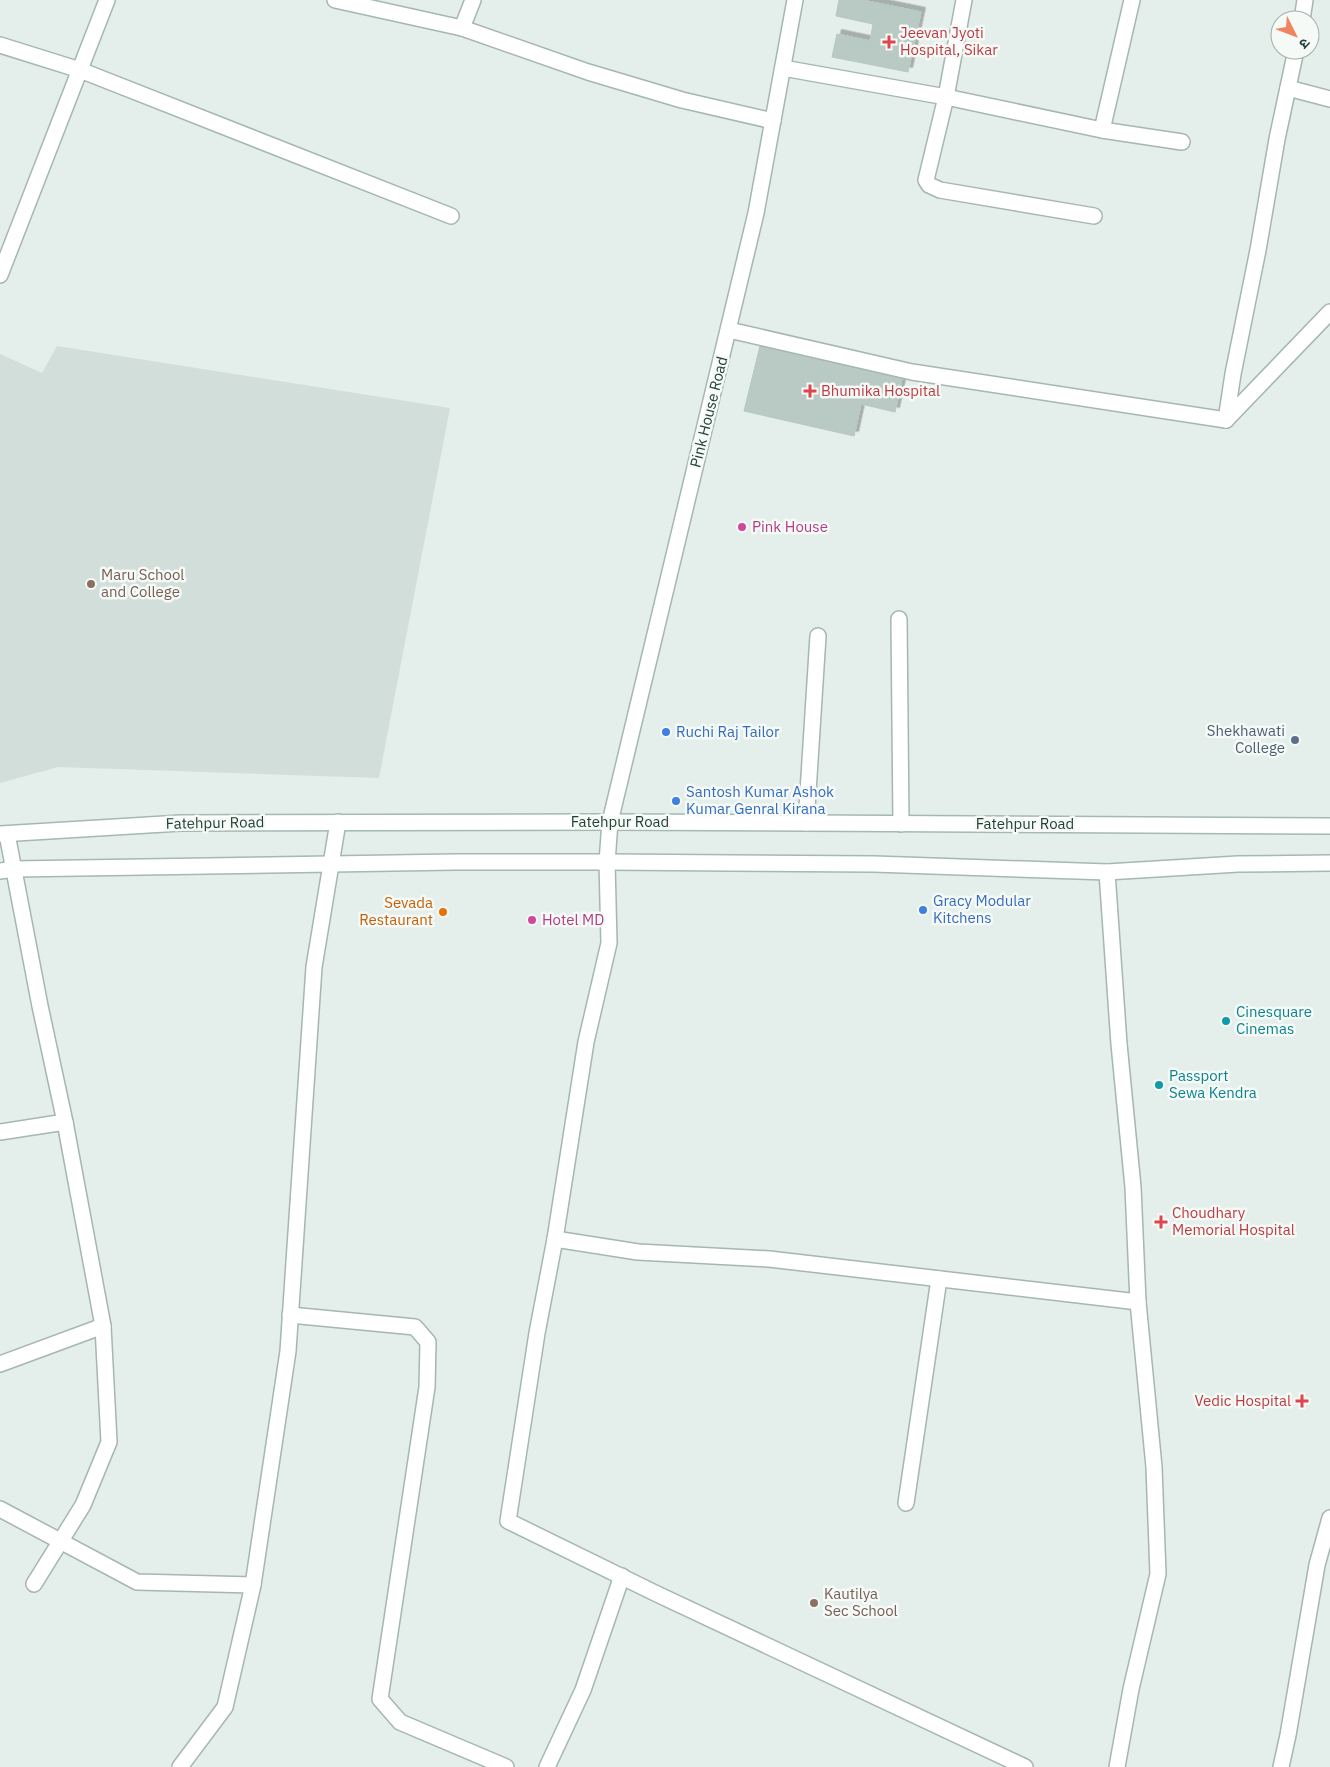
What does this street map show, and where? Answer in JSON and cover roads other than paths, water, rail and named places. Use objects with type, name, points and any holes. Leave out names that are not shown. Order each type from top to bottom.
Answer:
[{"type":"street","points":[[0,276],[107,0]]},
{"type":"street","points":[[335,0],[462,28],[588,72],[682,100],[773,121]]},
{"type":"street","points":[[462,28],[473,0]]},
{"type":"street","name":"Pink House Road","points":[[622,1576],[508,1521],[537,1333],[555,1238],[586,1042],[609,943],[607,862],[610,822],[756,213],[795,0]]},
{"type":"street","points":[[964,0],[946,97],[926,180],[929,185],[940,190],[1094,216]]},
{"type":"street","points":[[1102,130],[1132,0]]},
{"type":"street","points":[[0,45],[80,70],[451,216]]},
{"type":"street","points":[[1226,420],[1277,139],[1294,60]]},
{"type":"street","points":[[782,68],[946,97],[1102,130],[1182,142]]},
{"type":"street","points":[[1288,88],[1330,99]]},
{"type":"street","points":[[1226,420],[1330,312]]},
{"type":"street","points":[[729,330],[912,372],[1226,420]]},
{"type":"street","points":[[899,619],[901,824]]},
{"type":"street","points":[[806,823],[818,636]]},
{"type":"street","points":[[180,1767],[225,1707],[253,1585],[288,1350],[314,967],[338,822]]},
{"type":"street","name":"Fatehpur Road","points":[[3,834],[182,823],[338,822],[1330,826]]},
{"type":"street","points":[[3,834],[7,870],[40,1006],[65,1122],[103,1326],[109,1442],[83,1505],[34,1584]]},
{"type":"street","points":[[7,870],[455,862],[607,862],[874,864],[1107,872],[1238,864],[1330,864]]},
{"type":"street","points":[[1107,872],[1119,1044],[1133,1187],[1138,1302],[1154,1467],[1158,1574],[1131,1689],[1117,1767]]},
{"type":"street","points":[[0,1132],[65,1122]]},
{"type":"street","points":[[555,1238],[638,1252],[769,1259],[1138,1302]]},
{"type":"street","points":[[906,1503],[939,1279]]},
{"type":"street","points":[[290,1315],[415,1327],[428,1342],[427,1386],[380,1699],[400,1722],[506,1767]]},
{"type":"street","points":[[0,1364],[103,1326]]},
{"type":"street","points":[[0,1509],[137,1582],[253,1585]]},
{"type":"street","points":[[1281,1767],[1317,1565],[1330,1518]]},
{"type":"street","points":[[547,1767],[583,1690],[622,1576],[1025,1767]]},
{"type":"place","name":"Jeevan Jyoti Hospital, Sikar","points":[[889,42]]},
{"type":"place","name":"Bhumika Hospital","points":[[810,391]]},
{"type":"place","name":"Pink House","points":[[742,527]]},
{"type":"place","name":"Maru School and College","points":[[91,584]]},
{"type":"place","name":"Ruchi Raj Tailor","points":[[666,732]]},
{"type":"place","name":"Shekhawati College","points":[[1295,740]]},
{"type":"place","name":"Santosh Kumar Ashok Kumar Genral Kirana","points":[[676,801]]},
{"type":"place","name":"Gracy Modular Kitchens","points":[[923,910]]},
{"type":"place","name":"Sevada Restaurant","points":[[443,912]]},
{"type":"place","name":"Hotel MD","points":[[532,920]]},
{"type":"place","name":"Cinesquare Cinemas","points":[[1226,1021]]},
{"type":"place","name":"Passport Sewa Kendra","points":[[1159,1085]]},
{"type":"place","name":"Choudhary Memorial Hospital","points":[[1161,1222]]},
{"type":"place","name":"Vedic Hospital","points":[[1302,1401]]},
{"type":"place","name":"Kautilya Sec School","points":[[814,1603]]}]
